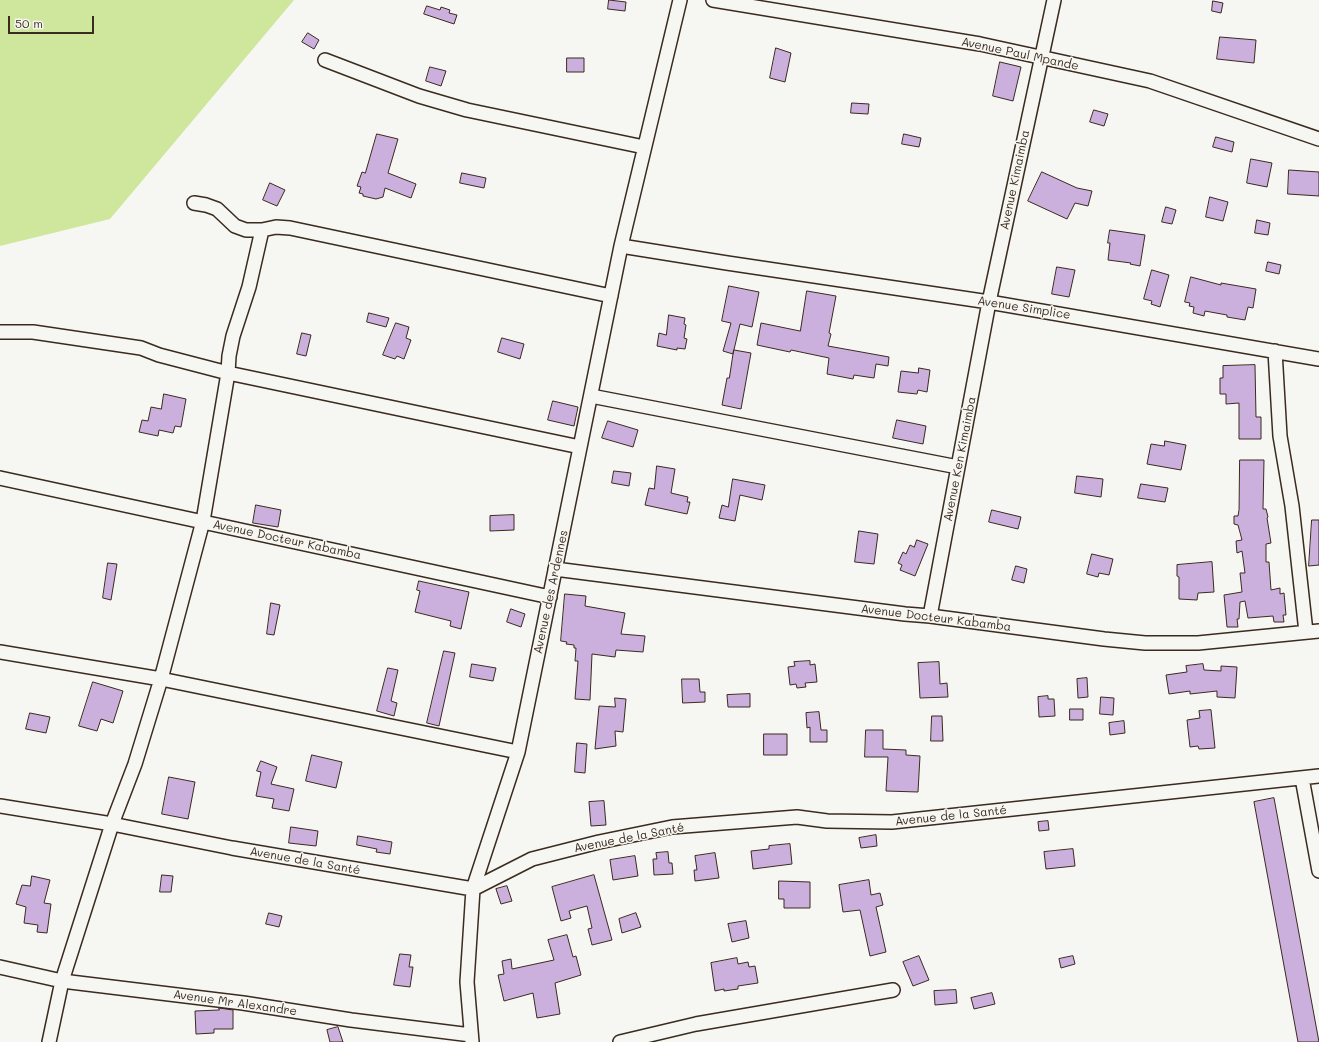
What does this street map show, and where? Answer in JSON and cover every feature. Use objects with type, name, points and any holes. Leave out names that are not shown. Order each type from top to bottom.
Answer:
[{"type":"street","name":"Avenue des Ardennes","points":[[471,1038],[467,982],[473,889],[518,752],[621,246],[680,0]]},
{"type":"street","name":"Avenue Paul Mpande","points":[[713,0],[980,44],[1150,81],[1319,140]]},
{"type":"street","name":"Avenue Kimaimba","points":[[990,302],[1054,0]]},
{"type":"street","points":[[325,60],[419,96],[466,110],[644,147]]},
{"type":"street","points":[[194,203],[217,209],[235,226],[246,230],[262,230],[276,227],[290,228],[611,296]]},
{"type":"street","points":[[0,478],[203,521],[233,336],[249,287],[262,230]]},
{"type":"street","name":"Avenue Simplice","points":[[621,246],[727,264],[990,302],[1319,359]]},
{"type":"street","name":"Avenue Ken Kimaimba","points":[[930,616],[990,302]]},
{"type":"street","points":[[0,332],[33,332],[141,348],[159,355],[228,373],[580,447]]},
{"type":"street","points":[[1275,351],[1280,436],[1313,631]]},
{"type":"street","points":[[591,396],[958,467]]},
{"type":"street","name":"Avenue Docteur Kabamba","points":[[49,1042],[62,981],[112,824],[135,764],[161,679],[203,521],[550,597]]},
{"type":"street","name":"Avenue Docteur Kabamba","points":[[555,569],[1145,643],[1198,643],[1313,631]]},
{"type":"street","points":[[0,652],[161,679],[518,752]]},
{"type":"street","name":"Avenue de la Santé","points":[[0,806],[112,824],[240,850],[473,889],[532,859],[599,842],[672,827],[797,817],[828,820],[892,822],[1319,776]]},
{"type":"street","points":[[1302,778],[1319,871]]},
{"type":"street","name":"Avenue Mr Alexandre","points":[[0,967],[62,981],[243,1002],[471,1038]]},
{"type":"street","points":[[620,1042],[696,1024],[893,990]]},
{"type":"green space","points":[[0,0],[294,0],[110,219],[0,246]]},
{"type":"building","points":[[609,0],[626,2],[625,11],[608,9]]},
{"type":"building","points":[[1213,1],[1223,3],[1221,13],[1212,11]]},
{"type":"building","points":[[427,6],[440,10],[441,7],[450,10],[449,13],[457,15],[454,24],[424,14]]},
{"type":"building","points":[[308,33],[319,40],[314,49],[302,42]]},
{"type":"building","points":[[1220,37],[1256,40],[1254,63],[1217,59]]},
{"type":"building","points":[[776,48],[791,53],[785,82],[770,78]]},
{"type":"building","points":[[567,58],[584,58],[584,72],[567,72]]},
{"type":"building","points":[[1000,62],[1021,67],[1013,101],[993,96]]},
{"type":"building","points":[[430,67],[446,71],[441,86],[426,81]]},
{"type":"building","points":[[852,103],[869,104],[868,114],[851,113]]},
{"type":"building","points":[[1094,110],[1108,114],[1104,126],[1090,122]]},
{"type":"building","points":[[377,134],[398,139],[388,173],[416,184],[411,198],[385,188],[383,197],[376,199],[363,196],[363,194],[359,193],[361,187],[357,186],[362,172],[365,173]]},
{"type":"building","points":[[904,134],[921,138],[919,147],[902,144]]},
{"type":"building","points":[[1216,137],[1234,142],[1232,152],[1213,147]]},
{"type":"building","points":[[1251,159],[1272,163],[1267,187],[1247,183]]},
{"type":"building","points":[[1289,170],[1319,172],[1319,196],[1288,194]]},
{"type":"building","points":[[1042,172],[1077,188],[1092,191],[1088,206],[1075,203],[1067,219],[1028,201]]},
{"type":"building","points":[[462,173],[486,178],[484,188],[460,183]]},
{"type":"building","points":[[270,183],[285,190],[277,206],[263,200]]},
{"type":"building","points":[[1210,197],[1228,202],[1223,221],[1206,217]]},
{"type":"building","points":[[1166,207],[1176,210],[1172,224],[1162,222]]},
{"type":"building","points":[[1257,220],[1270,223],[1268,235],[1255,233]]},
{"type":"building","points":[[1110,230],[1145,235],[1140,266],[1130,264],[1131,263],[1108,260]]},
{"type":"building","points":[[1268,262],[1281,265],[1279,274],[1266,271]]},
{"type":"building","points":[[1057,267],[1075,270],[1069,297],[1052,294]]},
{"type":"building","points":[[1152,270],[1169,275],[1160,307],[1151,304],[1152,301],[1144,299]]},
{"type":"building","points":[[1191,277],[1221,285],[1221,283],[1256,289],[1253,308],[1248,307],[1245,320],[1205,311],[1204,316],[1193,313],[1194,307],[1189,306],[1190,303],[1185,302]]},
{"type":"building","points":[[729,286],[759,292],[752,327],[740,324],[733,354],[723,351],[731,323],[722,321]]},
{"type":"building","points":[[807,291],[836,296],[828,346],[889,357],[888,366],[876,364],[874,378],[854,375],[853,379],[827,374],[829,358],[757,345],[761,323],[800,331]]},
{"type":"building","points":[[369,313],[389,318],[386,327],[367,322]]},
{"type":"building","points":[[669,315],[685,318],[684,324],[686,325],[684,338],[687,339],[685,349],[677,348],[677,350],[657,346],[659,333],[666,335]]},
{"type":"building","points":[[396,323],[409,327],[406,338],[411,340],[404,359],[397,356],[395,359],[383,355]]},
{"type":"building","points":[[302,333],[311,335],[306,356],[297,354]]},
{"type":"building","points":[[502,338],[524,344],[520,359],[498,352]]},
{"type":"building","points":[[734,350],[751,353],[741,409],[722,405]]},
{"type":"building","points":[[1255,365],[1256,417],[1261,417],[1261,439],[1239,439],[1239,403],[1226,404],[1226,394],[1220,394],[1220,378],[1223,378],[1223,366]]},
{"type":"building","points":[[919,368],[930,370],[927,392],[918,390],[917,394],[898,392],[901,371],[918,373]]},
{"type":"building","points":[[164,394],[186,399],[181,427],[175,426],[173,433],[159,430],[158,436],[139,432],[142,420],[148,421],[151,407],[161,409]]},
{"type":"building","points":[[553,401],[578,407],[574,426],[548,420]]},
{"type":"building","points":[[897,420],[926,426],[923,444],[893,438]]},
{"type":"building","points":[[608,421],[638,430],[633,447],[602,438]]},
{"type":"building","points":[[1165,441],[1186,445],[1181,470],[1147,464],[1151,444],[1164,446]]},
{"type":"building","points":[[1240,460],[1264,460],[1263,509],[1266,509],[1268,517],[1271,543],[1266,544],[1266,562],[1269,562],[1271,590],[1280,588],[1280,594],[1284,593],[1286,615],[1283,615],[1284,622],[1274,622],[1273,616],[1248,618],[1245,601],[1240,602],[1239,619],[1237,619],[1238,627],[1227,627],[1224,595],[1242,592],[1240,573],[1245,573],[1242,551],[1237,553],[1236,541],[1242,540],[1238,525],[1234,524],[1234,516],[1238,516],[1239,510]]},
{"type":"building","points":[[657,466],[675,469],[671,493],[688,497],[687,502],[690,502],[687,514],[645,505],[649,488],[654,489]]},
{"type":"building","points":[[614,471],[631,473],[629,486],[612,483]]},
{"type":"building","points":[[1077,476],[1103,479],[1101,497],[1075,493]]},
{"type":"building","points":[[733,479],[765,485],[762,500],[740,495],[735,521],[719,518],[722,505],[728,507]]},
{"type":"building","points":[[1141,484],[1168,488],[1165,502],[1138,498]]},
{"type":"building","points":[[256,505],[281,510],[278,527],[253,523]]},
{"type":"building","points":[[992,510],[1021,517],[1018,529],[989,522]]},
{"type":"building","points":[[514,515],[514,530],[490,531],[490,516]]},
{"type":"building","points":[[1312,520],[1319,520],[1319,565],[1309,566]]},
{"type":"building","points":[[859,531],[878,534],[874,564],[855,562]]},
{"type":"building","points":[[917,540],[928,544],[915,576],[900,570],[902,565],[898,563],[903,552],[906,554],[910,545],[914,547]]},
{"type":"building","points":[[1092,554],[1113,559],[1109,575],[1099,573],[1098,577],[1087,574]]},
{"type":"building","points":[[1212,562],[1214,592],[1198,593],[1197,600],[1179,599],[1179,577],[1177,576],[1177,565]]},
{"type":"building","points":[[108,563],[117,564],[111,600],[103,598]]},
{"type":"building","points":[[1016,566],[1027,569],[1024,583],[1012,580]]},
{"type":"building","points":[[419,581],[469,592],[461,629],[450,626],[451,621],[415,612],[420,591],[417,590]]},
{"type":"building","points":[[565,594],[586,596],[585,606],[625,613],[621,634],[645,636],[643,652],[616,650],[615,657],[592,654],[590,700],[575,699],[578,661],[575,661],[576,648],[574,648],[574,645],[566,644],[567,642],[561,641]]},
{"type":"building","points":[[271,603],[280,605],[274,635],[267,634]]},
{"type":"building","points":[[511,609],[525,614],[521,627],[507,622]]},
{"type":"building","points":[[444,651],[455,653],[439,726],[427,723]]},
{"type":"building","points":[[810,661],[810,665],[815,664],[817,682],[805,683],[806,687],[797,688],[796,684],[790,685],[788,667],[795,666],[794,662]]},
{"type":"building","points":[[939,662],[940,684],[947,683],[948,697],[920,698],[918,663]]},
{"type":"building","points":[[472,664],[496,668],[493,681],[470,677]]},
{"type":"building","points":[[1203,664],[1204,670],[1221,671],[1221,666],[1237,667],[1235,698],[1217,697],[1217,691],[1190,694],[1190,691],[1169,694],[1166,675],[1187,672],[1186,666]]},
{"type":"building","points":[[388,668],[398,670],[391,701],[397,703],[394,716],[377,711]]},
{"type":"building","points":[[1087,678],[1088,697],[1078,698],[1077,679]]},
{"type":"building","points":[[682,679],[699,679],[700,692],[705,692],[705,702],[683,703]]},
{"type":"building","points":[[93,682],[123,691],[113,723],[101,719],[97,731],[79,726]]},
{"type":"building","points":[[750,694],[750,707],[728,707],[727,695]]},
{"type":"building","points":[[1048,696],[1048,699],[1054,699],[1055,716],[1039,717],[1038,697]]},
{"type":"building","points":[[1101,697],[1114,698],[1113,715],[1100,714]]},
{"type":"building","points":[[615,698],[626,699],[623,732],[615,731],[616,746],[595,749],[599,706],[615,707]]},
{"type":"building","points":[[1070,709],[1083,709],[1083,720],[1070,720]]},
{"type":"building","points":[[1211,710],[1215,748],[1199,749],[1198,746],[1190,747],[1187,720],[1200,718],[1199,711]]},
{"type":"building","points":[[819,712],[821,730],[827,730],[827,742],[810,742],[810,727],[807,728],[806,713]]},
{"type":"building","points":[[30,713],[50,717],[46,733],[26,729]]},
{"type":"building","points":[[932,716],[942,716],[943,741],[931,741]]},
{"type":"building","points":[[1124,721],[1125,733],[1110,735],[1109,723]]},
{"type":"building","points":[[866,730],[883,730],[883,749],[906,750],[906,755],[920,756],[918,792],[886,791],[888,757],[865,757]]},
{"type":"building","points":[[764,734],[787,734],[787,755],[764,755]]},
{"type":"building","points":[[577,743],[587,744],[585,773],[575,772]]},
{"type":"building","points":[[312,755],[342,762],[336,788],[306,781]]},
{"type":"building","points":[[261,761],[277,767],[271,784],[294,789],[289,811],[272,808],[274,799],[256,796],[261,772],[257,771]]},
{"type":"building","points":[[169,777],[195,782],[188,819],[162,814]]},
{"type":"building","points":[[1274,798],[1319,1042],[1298,1042],[1254,802]]},
{"type":"building","points":[[604,801],[606,825],[591,826],[589,802]]},
{"type":"building","points":[[1048,821],[1049,830],[1039,831],[1038,822]]},
{"type":"building","points":[[291,827],[318,831],[316,846],[289,843]]},
{"type":"building","points":[[876,835],[877,846],[861,848],[859,838]]},
{"type":"building","points":[[358,836],[392,842],[390,854],[376,852],[377,849],[357,845]]},
{"type":"building","points":[[790,844],[792,864],[753,869],[751,851],[769,849],[769,846]]},
{"type":"building","points":[[1073,849],[1075,866],[1046,869],[1044,852]]},
{"type":"building","points":[[668,852],[669,863],[672,863],[673,874],[654,875],[653,859],[657,859],[656,853]]},
{"type":"building","points":[[715,853],[719,878],[695,881],[694,870],[697,870],[695,856]]},
{"type":"building","points":[[635,856],[638,876],[613,880],[610,860]]},
{"type":"building","points":[[162,875],[173,876],[171,892],[160,892]]},
{"type":"building","points":[[594,875],[612,940],[592,945],[588,929],[592,928],[587,906],[569,911],[571,918],[561,921],[552,887]]},
{"type":"building","points":[[32,876],[50,880],[44,903],[51,904],[47,933],[37,932],[38,925],[24,923],[26,907],[16,904],[22,885],[30,886]]},
{"type":"building","points":[[869,880],[871,895],[880,893],[883,905],[876,907],[886,952],[870,956],[860,910],[843,912],[839,885]]},
{"type":"building","points":[[779,881],[810,882],[810,908],[784,908],[784,899],[779,899]]},
{"type":"building","points":[[507,886],[512,901],[501,904],[496,889]]},
{"type":"building","points":[[269,913],[282,916],[279,927],[266,924]]},
{"type":"building","points":[[636,913],[641,927],[622,933],[619,919]]},
{"type":"building","points":[[746,921],[749,938],[732,942],[728,924]]},
{"type":"building","points":[[567,935],[573,957],[576,956],[581,975],[555,983],[560,1014],[537,1018],[533,993],[504,1001],[498,975],[504,974],[502,961],[511,959],[512,969],[554,960],[548,940]]},
{"type":"building","points":[[400,954],[411,955],[409,967],[413,967],[410,987],[394,985]]},
{"type":"building","points":[[919,956],[929,980],[913,986],[903,962]]},
{"type":"building","points":[[1073,956],[1075,964],[1061,968],[1059,959]]},
{"type":"building","points":[[737,958],[738,964],[748,962],[749,967],[755,966],[758,983],[738,986],[738,989],[724,991],[724,989],[715,991],[711,963]]},
{"type":"building","points":[[956,990],[957,1003],[935,1005],[934,991]]},
{"type":"building","points":[[992,993],[995,1004],[974,1009],[971,998]]},
{"type":"building","points":[[219,1008],[233,1010],[233,1029],[214,1029],[214,1033],[196,1034],[195,1011],[219,1010]]},
{"type":"building","points":[[338,1027],[343,1042],[330,1042],[327,1030]]}]
